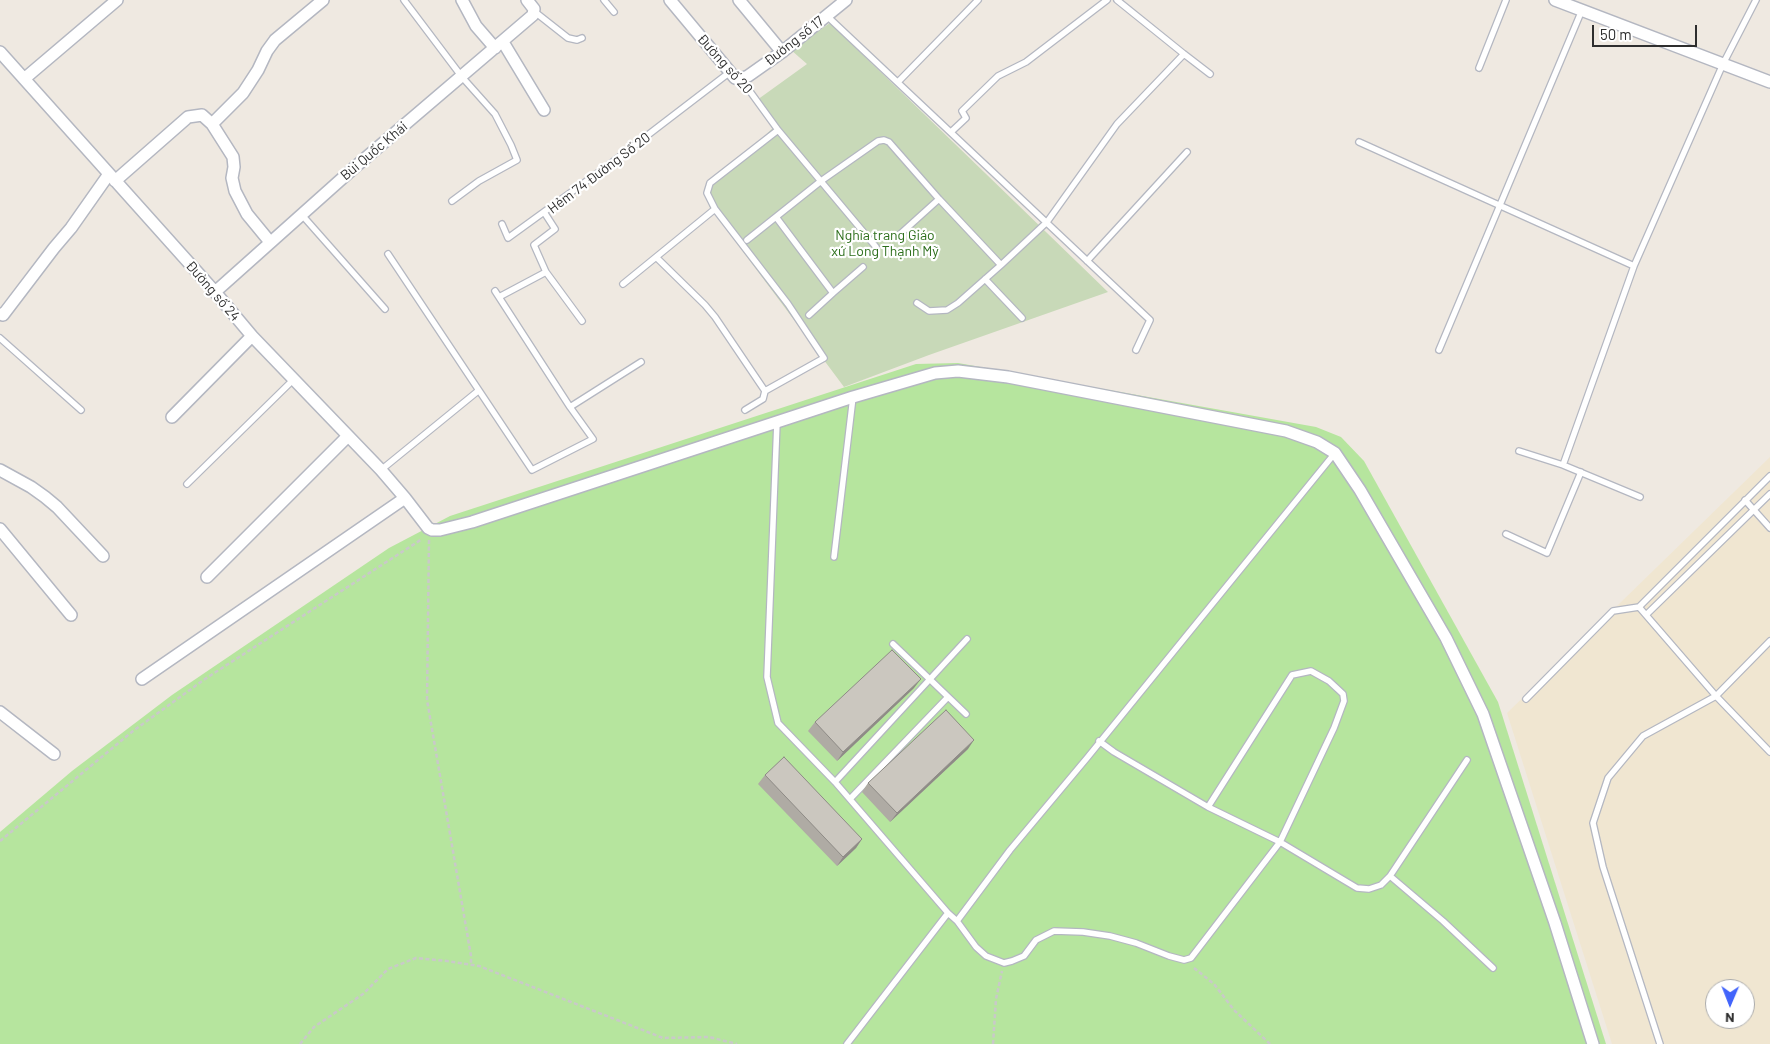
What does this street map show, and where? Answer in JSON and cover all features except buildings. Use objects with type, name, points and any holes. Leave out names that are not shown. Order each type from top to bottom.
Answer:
[{"type":"street","points":[[24,79],[117,0]]},
{"type":"street","points":[[212,124],[243,93],[275,40],[323,0]]},
{"type":"street","points":[[462,0],[476,26],[499,45],[544,110]]},
{"type":"street","points":[[527,0],[535,12]]},
{"type":"street","name":"Đường số 20","points":[[670,0],[730,72],[740,79]]},
{"type":"street","points":[[739,0],[782,52]]},
{"type":"street","name":"Đường số 17","points":[[740,79],[748,76],[782,52],[846,0]]},
{"type":"street","points":[[1554,0],[1770,82]]},
{"type":"street","name":"Bùi Quốc Khái","points":[[215,292],[355,166],[462,77],[535,12]]},
{"type":"street","name":"Đường số 24","points":[[0,52],[215,292],[252,336],[381,470],[428,528],[440,530],[472,522],[777,422]]},
{"type":"street","points":[[1,317],[54,248],[112,178],[188,118],[202,115],[212,124],[233,157],[232,178],[235,191],[247,214],[270,242]]},
{"type":"street","points":[[172,417],[252,336]]},
{"type":"street","points":[[777,422],[935,373],[958,372],[1008,378],[1286,431],[1317,442],[1335,453],[1360,490],[1446,638],[1483,714],[1556,923],[1593,1044]]},
{"type":"street","points":[[207,577],[348,436]]},
{"type":"street","points":[[0,470],[31,487],[57,507],[103,556]]},
{"type":"street","points":[[142,678],[405,498]]},
{"type":"street","points":[[0,529],[71,615]]},
{"type":"street","points":[[0,712],[54,754]]},
{"type":"lane","points":[[404,0],[462,77],[495,114],[517,160],[479,181],[452,201]]},
{"type":"lane","points":[[604,0],[614,12]]},
{"type":"lane","points":[[898,82],[978,0]]},
{"type":"lane","points":[[952,132],[966,118],[962,111],[998,76],[1026,62],[1107,0]]},
{"type":"lane","points":[[1117,0],[1210,74]]},
{"type":"lane","points":[[1479,68],[1506,0]]},
{"type":"lane","points":[[1564,465],[1634,266],[1723,64],[1756,0]]},
{"type":"lane","points":[[1439,350],[1582,10]]},
{"type":"lane","points":[[535,12],[568,38],[578,40],[582,38]]},
{"type":"lane","points":[[827,16],[1150,320],[1136,350]]},
{"type":"lane","points":[[917,302],[929,311],[947,310],[958,303],[1001,266],[1047,222],[1117,124],[1184,54]]},
{"type":"lane","name":"Hẻm 74 Đường Số 20","points":[[546,272],[534,245],[555,229],[544,212],[730,72]]},
{"type":"lane","name":"Đường số 20","points":[[740,79],[778,130],[876,247]]},
{"type":"lane","points":[[745,410],[763,399],[765,391],[824,358],[788,304],[715,209],[707,193],[710,183],[778,130]]},
{"type":"lane","points":[[747,240],[821,181],[878,141],[884,140],[889,142],[1001,266]]},
{"type":"lane","points":[[1359,142],[1634,266]]},
{"type":"lane","points":[[1087,261],[1187,152]]},
{"type":"lane","points":[[898,236],[939,199]]},
{"type":"lane","points":[[622,284],[657,258],[715,209]]},
{"type":"lane","points":[[502,224],[508,238],[544,212]]},
{"type":"lane","points":[[302,214],[385,309]]},
{"type":"lane","points":[[776,217],[833,293]]},
{"type":"lane","points":[[388,254],[532,470],[593,439],[570,407],[495,291]]},
{"type":"lane","points":[[657,258],[715,317],[765,391]]},
{"type":"lane","points":[[809,315],[863,267]]},
{"type":"lane","points":[[499,297],[546,272],[582,321]]},
{"type":"lane","points":[[985,279],[1022,318]]},
{"type":"lane","points":[[0,338],[81,410]]},
{"type":"lane","points":[[570,407],[641,362]]},
{"type":"lane","points":[[187,484],[293,380]]},
{"type":"lane","points":[[381,470],[478,391]]},
{"type":"lane","points":[[834,557],[853,397]]},
{"type":"lane","points":[[777,422],[766,677],[778,722],[835,782],[956,920],[976,947],[986,956],[1004,963],[1024,956],[1036,940],[1054,931],[1083,932],[1110,936],[1184,960],[1191,958],[1280,842],[1319,761],[1344,701],[1343,694],[1329,681],[1311,671],[1292,675],[1208,807]]},
{"type":"lane","points":[[1520,451],[1564,465],[1640,497]]},
{"type":"lane","points":[[956,920],[1010,850],[1335,453]]},
{"type":"lane","points":[[1506,534],[1547,553],[1581,472]]},
{"type":"lane","points":[[1526,699],[1613,611],[1639,606],[1770,476]]},
{"type":"lane","points":[[1646,615],[1770,494]]},
{"type":"lane","points":[[1745,500],[1770,528]]},
{"type":"lane","points":[[1639,606],[1716,696],[1770,752]]},
{"type":"lane","points":[[835,782],[967,639]]},
{"type":"lane","points":[[1660,1044],[1602,867],[1593,823],[1608,778],[1643,736],[1716,696],[1770,641]]},
{"type":"lane","points":[[893,644],[966,714]]},
{"type":"lane","points":[[850,799],[948,697]]},
{"type":"lane","points":[[1099,741],[1114,752],[1208,807],[1280,842],[1357,888],[1369,889],[1381,884],[1390,876],[1467,760]]},
{"type":"lane","points":[[1390,876],[1443,921],[1493,968]]},
{"type":"lane","points":[[847,1044],[948,913]]},
{"type":"path","points":[[0,841],[141,725],[205,679],[429,534],[427,700],[471,965]]},
{"type":"path","points":[[300,1044],[314,1027],[363,994],[388,969],[416,958],[478,966],[663,1038],[709,1037],[737,1044]]},
{"type":"path","points":[[1184,960],[1214,984],[1234,1010],[1270,1044]]},
{"type":"path","points":[[993,1044],[996,999],[1004,963]]},
{"type":"shaded area","points":[[1770,457],[1770,1044],[1612,1044],[1507,713]]},
{"type":"green space","name":"Nghĩa trang Giáo xứ Long Thạnh Mỹ","points":[[830,23],[1108,292],[844,387],[709,206],[708,190],[777,124],[757,100],[807,64],[791,50]]},
{"type":"green space","points":[[958,363],[1316,427],[1341,437],[1364,461],[1498,702],[1606,1044],[0,1044],[0,832],[72,771],[172,695],[389,548],[450,516],[916,364]]}]
